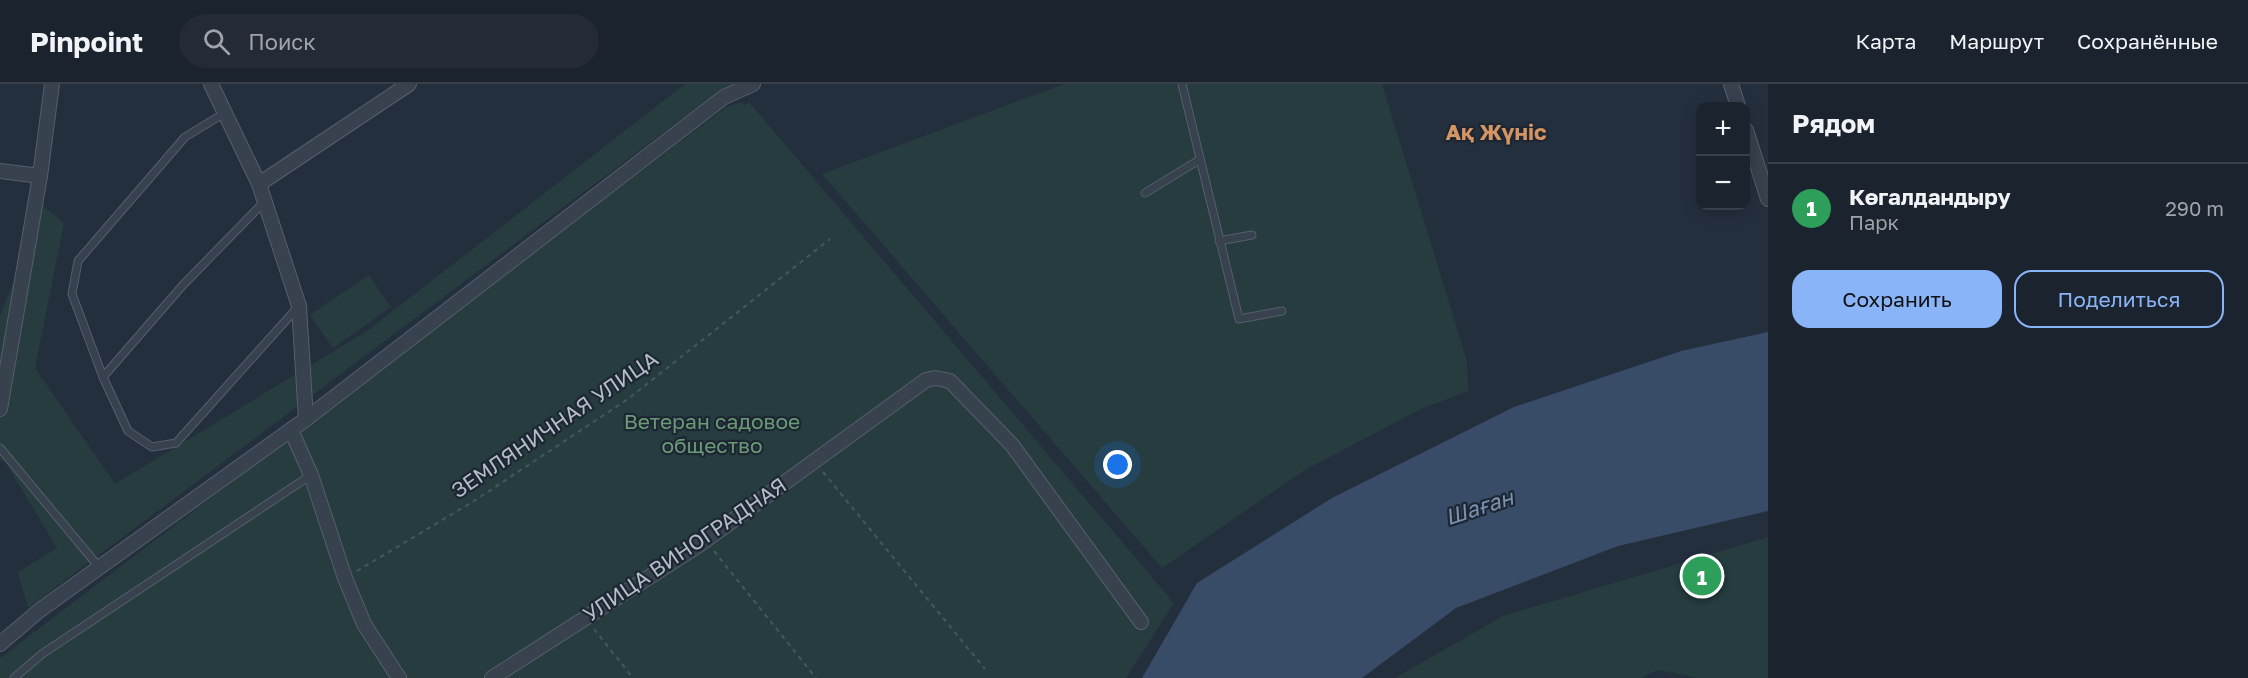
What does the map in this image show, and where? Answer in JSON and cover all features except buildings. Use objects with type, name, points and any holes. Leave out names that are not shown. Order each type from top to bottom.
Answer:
[{"type":"street","points":[[0,410],[40,176],[52,84]]},
{"type":"street","points":[[211,84],[265,201],[299,306],[306,419]]},
{"type":"street","points":[[258,184],[409,84]]},
{"type":"street","points":[[0,644],[40,610],[306,419],[724,97],[753,84]]},
{"type":"street","points":[[1731,84],[1737,102]]},
{"type":"street","points":[[1750,143],[1768,199]]},
{"type":"street","points":[[0,171],[40,176]]},
{"type":"street","name":"УЛИЦА ВИНОГРАДНАЯ","points":[[492,678],[706,540],[926,380],[935,378],[950,381],[1012,445],[1141,622]]},
{"type":"street","points":[[291,430],[310,475],[345,578],[364,624],[399,678]]},
{"type":"lane","points":[[1182,84],[1239,319],[1282,311]]},
{"type":"lane","points":[[226,115],[224,114],[185,137],[78,261],[72,294],[103,377],[128,430],[152,447],[176,442],[299,306]]},
{"type":"lane","points":[[1145,194],[1199,160]]},
{"type":"lane","points":[[103,377],[183,285],[265,201]]},
{"type":"lane","points":[[1219,241],[1252,235]]},
{"type":"lane","points":[[0,448],[99,567]]},
{"type":"lane","points":[[14,678],[42,654],[310,475]]},
{"type":"path","name":"ЗЕМЛЯНИЧНАЯ УЛИЦА","points":[[345,578],[474,501],[628,399],[830,238]]},
{"type":"path","points":[[814,461],[985,669]]},
{"type":"path","points":[[706,540],[816,678]]},
{"type":"path","points":[[585,618],[633,678]]},
{"type":"green space","points":[[685,84],[735,84],[719,91],[28,608],[18,572],[57,548],[5,462],[0,460],[0,316],[43,206],[64,223],[35,368],[115,484],[367,331]]},
{"type":"green space","points":[[1064,84],[1382,84],[1467,361],[1468,391],[1421,409],[1305,470],[1162,568],[822,174]]},
{"type":"green space","name":"Ветеран садовое общество","points":[[742,102],[744,106],[749,102],[1174,603],[1126,678],[0,678],[0,658],[726,107]]},
{"type":"green space","points":[[369,275],[391,307],[333,348],[310,315]]},
{"type":"green space","points":[[1768,537],[1768,678],[1698,678],[1658,670],[1641,678],[1395,678],[1503,616]]},
{"type":"water","name":"Шаған","points":[[1768,332],[1768,511],[1618,546],[1456,608],[1362,678],[1142,678],[1197,583],[1332,498],[1514,407],[1681,351]]},
{"type":"place","name":"Көгалдандыру","points":[[1702,576]]},
{"type":"district","name":"Ақ Жүніс","points":[[1496,132]]}]
